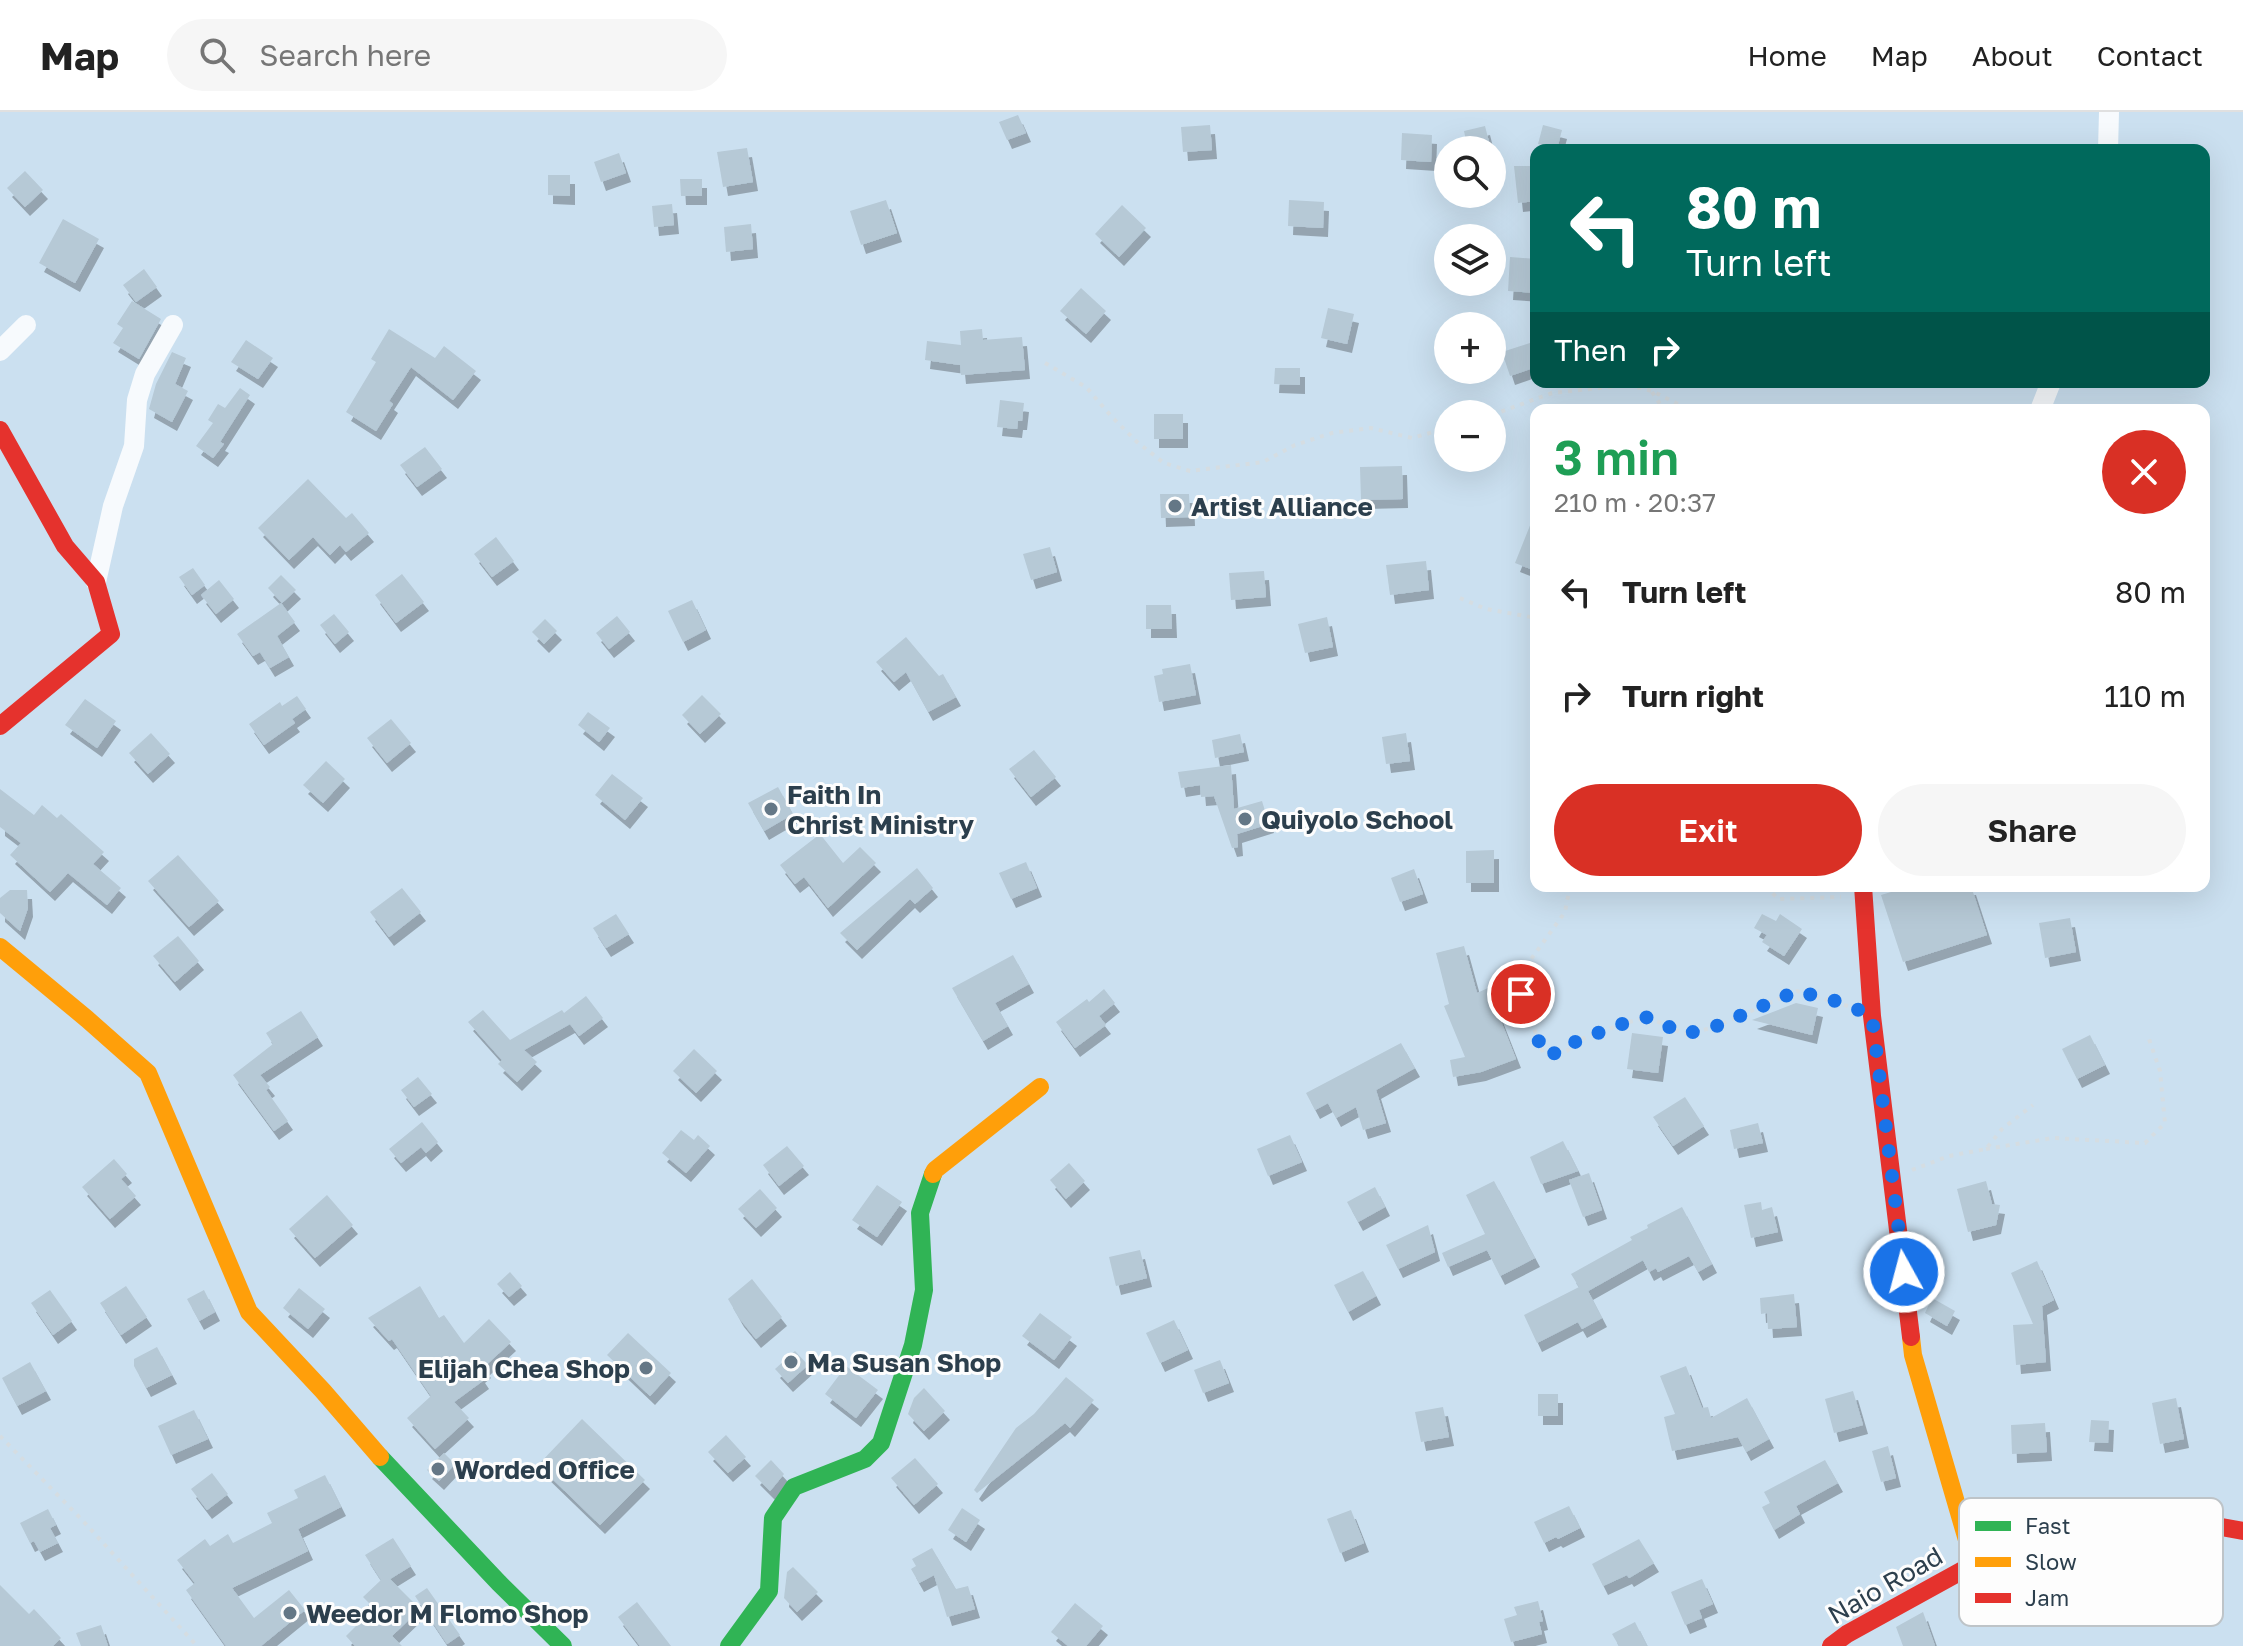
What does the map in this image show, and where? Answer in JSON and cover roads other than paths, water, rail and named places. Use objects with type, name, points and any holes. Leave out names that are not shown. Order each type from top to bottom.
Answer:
[{"type":"street","points":[[2108,144],[2109,112]]},
{"type":"street","points":[[0,351],[26,325]]},
{"type":"street","points":[[96,582],[113,506],[134,446],[137,400],[145,374],[173,325]]},
{"type":"street","points":[[0,430],[65,546],[96,582],[111,634],[0,726]]},
{"type":"street","points":[[1863,893],[1872,1016],[1913,1355],[1959,1513]]},
{"type":"street","points":[[0,947],[148,1073],[249,1312],[398,1478],[563,1646]]},
{"type":"street","points":[[729,1646],[769,1591],[773,1518],[794,1487],[865,1459],[881,1443],[913,1345],[924,1290],[920,1213],[935,1170],[1040,1087]]},
{"type":"street","name":"Naio Road","points":[[2223,1527],[2243,1531]]},
{"type":"street","name":"Naio Road","points":[[1831,1646],[1847,1634],[1959,1572]]},
{"type":"place","name":"Artist Alliance","points":[[1175,506]]},
{"type":"place","name":"Faith In Christ Ministry","points":[[771,809]]},
{"type":"place","name":"Quiyolo School","points":[[1245,819]]},
{"type":"place","name":"Ma Susan Shop","points":[[791,1362]]},
{"type":"place","name":"Elijah Chea Shop","points":[[646,1368]]},
{"type":"place","name":"Worded Office","points":[[438,1469]]},
{"type":"place","name":"Weedor M Flomo Shop","points":[[290,1613]]}]
